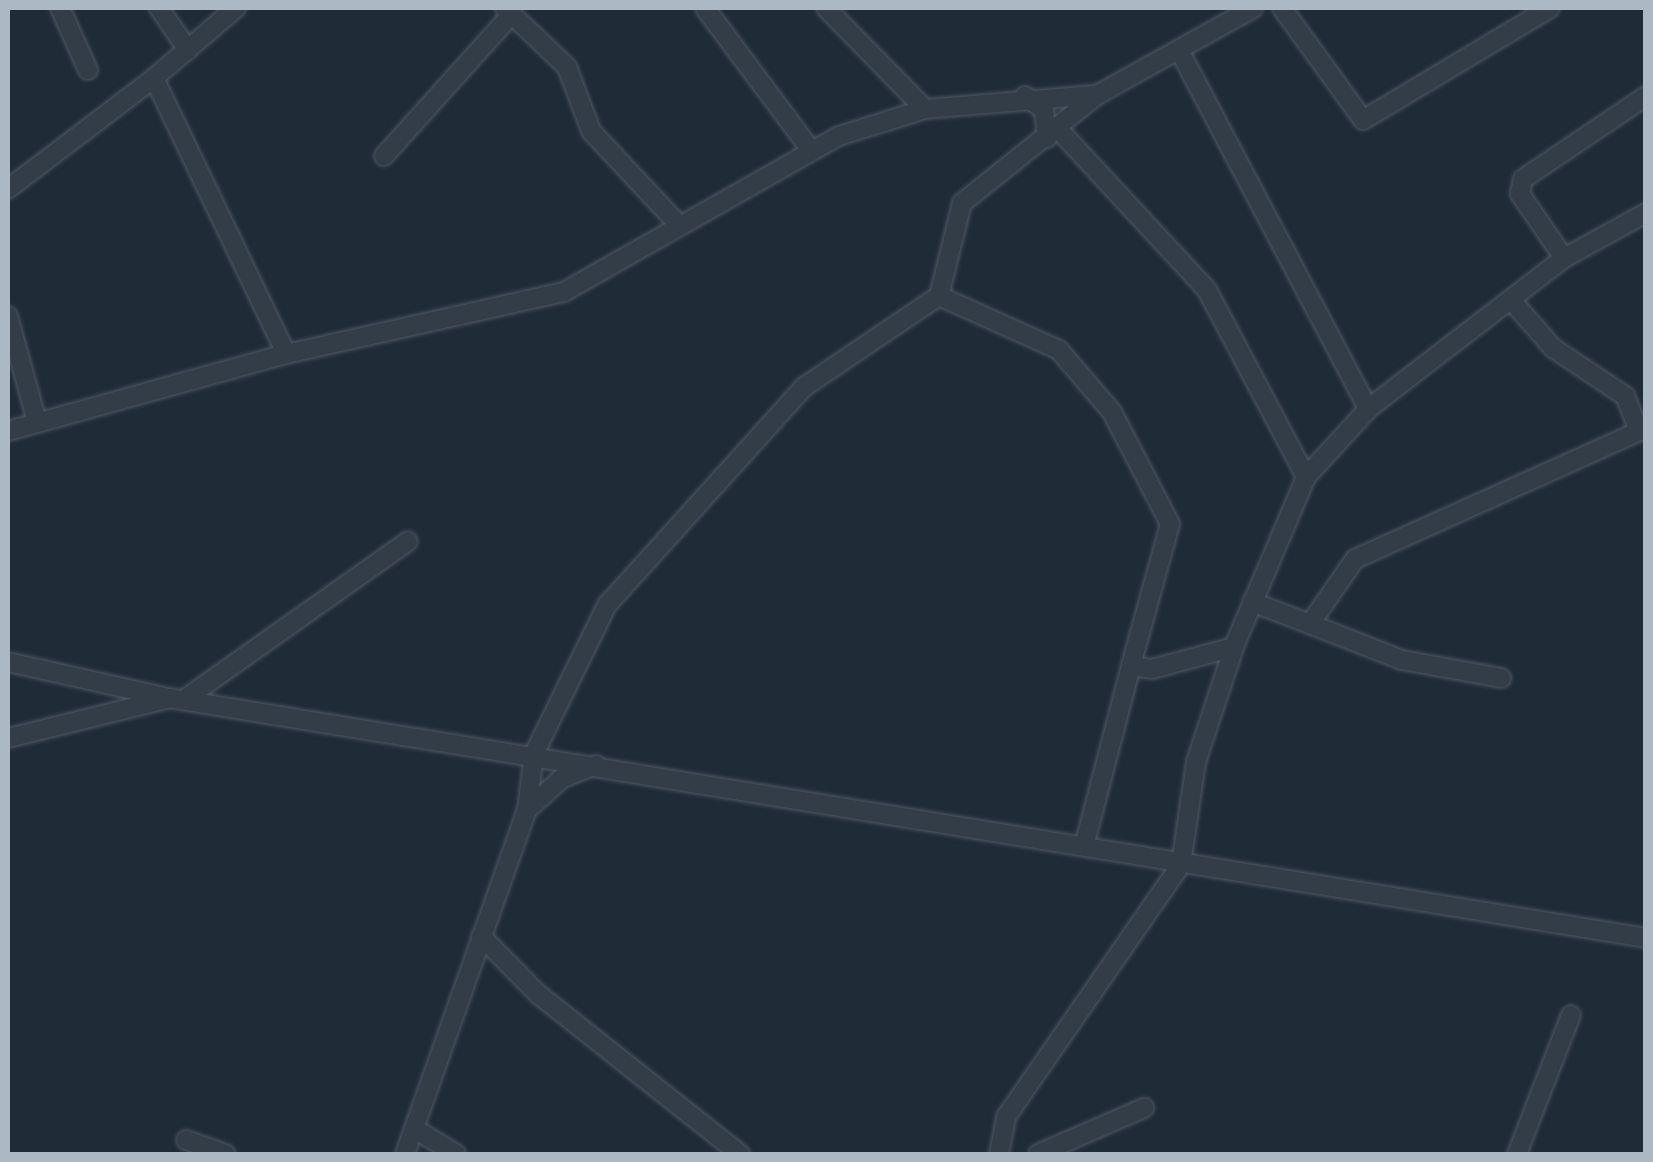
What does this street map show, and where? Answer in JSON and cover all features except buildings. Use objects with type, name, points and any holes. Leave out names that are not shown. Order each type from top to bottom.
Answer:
[{"type":"street","points":[[60,8],[88,70]]},
{"type":"street","points":[[158,8],[188,50]]},
{"type":"street","points":[[8,189],[154,78],[236,8]]},
{"type":"street","points":[[705,8],[810,149]]},
{"type":"street","points":[[826,8],[925,109]]},
{"type":"street","points":[[405,1154],[527,810],[534,754],[607,604],[732,458],[812,380],[939,296],[962,203],[1097,95],[1252,8]]},
{"type":"street","points":[[1282,8],[1363,120],[1550,8]]},
{"type":"street","points":[[384,156],[508,11],[566,67],[591,131],[678,224]]},
{"type":"street","points":[[1179,50],[1368,409]]},
{"type":"street","points":[[154,78],[286,354]]},
{"type":"street","points":[[8,431],[286,354],[564,292],[637,257],[678,224],[810,149],[925,109],[1025,96],[1097,95]]},
{"type":"street","points":[[1025,96],[1044,110],[1053,134],[1207,290],[1306,476]]},
{"type":"street","points":[[1564,258],[1520,194],[1522,178],[1646,96]]},
{"type":"street","points":[[999,1154],[1006,1117],[1180,864],[1196,762],[1234,647],[1306,476],[1368,409],[1564,258],[1646,212]]},
{"type":"street","points":[[939,296],[1059,350],[1112,412],[1162,508],[1168,547],[1131,666],[1084,843]]},
{"type":"street","points":[[1310,624],[1355,559],[1642,429],[1625,396],[1553,348],[1511,300]]},
{"type":"street","points":[[8,316],[37,422]]},
{"type":"street","points":[[8,738],[177,698],[408,541]]},
{"type":"street","points":[[1252,602],[1402,660],[1501,678]]},
{"type":"street","points":[[1131,666],[1152,669],[1234,647]]},
{"type":"street","points":[[8,662],[177,698],[1084,843],[1180,864],[1646,938]]},
{"type":"street","points":[[527,810],[561,779],[600,764]]},
{"type":"street","points":[[481,936],[538,994],[740,1154]]},
{"type":"street","points":[[1517,1154],[1571,1015]]},
{"type":"street","points":[[1038,1154],[1144,1108]]},
{"type":"street","points":[[415,1129],[456,1154]]},
{"type":"street","points":[[186,1140],[226,1154]]}]
